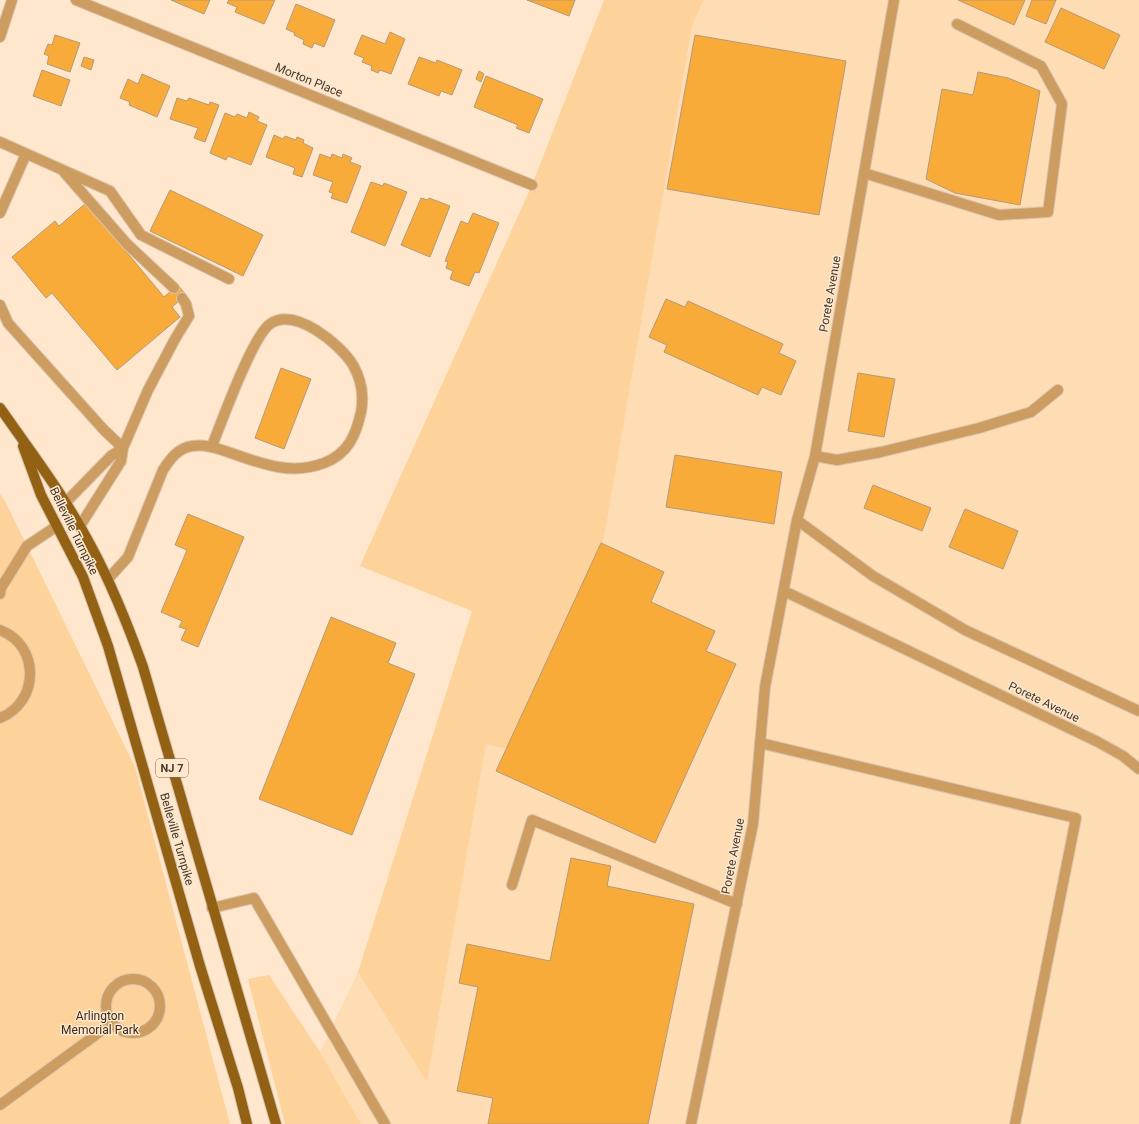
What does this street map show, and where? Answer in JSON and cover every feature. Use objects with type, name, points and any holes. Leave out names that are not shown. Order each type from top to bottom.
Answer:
[{"type":"main road","name":"Belleville Turnpike","points":[[0,408],[66,502],[80,526],[120,605],[143,666],[212,908],[276,1124]]},
{"type":"main road","name":"Belleville Turnpike","points":[[18,433],[41,495],[83,576],[108,646],[200,966],[238,1088],[247,1124]]},
{"type":"street","points":[[0,37],[12,0]]},
{"type":"street","name":"Morton Place","points":[[76,0],[532,185]]},
{"type":"street","name":"Porete Avenue","points":[[691,1124],[753,824],[765,687],[797,520],[815,456],[894,0]]},
{"type":"street","points":[[864,173],[999,216],[1048,212],[1062,104],[1041,66],[957,24]]},
{"type":"street","points":[[0,142],[110,191],[141,235],[229,279]]},
{"type":"street","points":[[0,213],[26,154]]},
{"type":"street","points":[[61,170],[127,244],[174,288]]},
{"type":"street","points":[[80,526],[122,461],[123,448],[148,390],[189,316],[186,304],[182,298]]},
{"type":"street","points":[[0,305],[8,323],[104,430],[123,448]]},
{"type":"street","points":[[108,580],[128,557],[168,462],[180,450],[192,446],[212,446],[278,468],[308,467],[332,460],[351,443],[357,431],[362,404],[362,391],[353,365],[343,352],[333,343],[309,326],[290,320],[278,320],[270,324],[260,336],[250,354],[212,446]]},
{"type":"street","points":[[815,456],[837,460],[882,452],[979,428],[1030,412],[1058,390]]},
{"type":"street","points":[[66,502],[111,456],[123,448]]},
{"type":"street","points":[[797,520],[873,576],[965,630],[1139,711]]},
{"type":"street","points":[[0,594],[27,546],[57,526]]},
{"type":"street","name":"Porete Avenue","points":[[784,591],[1098,742],[1123,756],[1139,769]]},
{"type":"street","points":[[0,630],[8,633],[20,643],[28,658],[31,674],[29,689],[21,704],[0,718]]},
{"type":"street","points":[[760,743],[1076,818],[1015,1124]]},
{"type":"street","points":[[512,885],[532,820],[737,904]]},
{"type":"street","points":[[212,908],[254,898],[385,1124]]},
{"type":"street","points":[[136,978],[145,980],[152,985],[158,993],[161,1010],[152,1025],[145,1031],[136,1033],[119,1029],[112,1023],[106,1006],[111,989],[127,979],[136,978]]},
{"type":"street","points":[[0,1105],[112,1023]]},
{"type":"shaded area","points":[[704,0],[1139,0],[1139,1124],[361,1124],[320,1052],[358,972],[427,1081],[486,743],[507,749],[692,26]]},
{"type":"green space","points":[[604,0],[704,0],[692,26],[604,537],[507,749],[486,744],[427,1082],[358,972],[472,611],[360,566],[532,185]]},
{"type":"green space","name":"Arlington Memorial Park","points":[[0,494],[5,501],[135,767],[230,1124],[0,1124]]},
{"type":"green space","points":[[269,975],[320,1052],[361,1124],[285,1124],[248,979]]},
{"type":"building","points":[[171,0],[210,0],[204,14]]},
{"type":"building","points":[[229,0],[275,0],[264,24],[235,12],[237,7],[227,3]]},
{"type":"building","points":[[527,0],[575,0],[569,16]]},
{"type":"building","points":[[958,0],[1025,0],[1014,25]]},
{"type":"building","points":[[1032,0],[1056,0],[1046,24],[1026,16]]},
{"type":"building","points":[[296,4],[335,20],[324,47],[314,43],[312,48],[303,44],[304,40],[294,35],[295,33],[286,29]]},
{"type":"building","points":[[1061,8],[1120,35],[1104,69],[1045,42]]},
{"type":"building","points":[[390,32],[405,39],[391,74],[380,70],[378,73],[371,70],[372,66],[362,62],[364,58],[354,54],[362,35],[385,44]]},
{"type":"building","points":[[55,35],[80,43],[70,72],[47,64],[49,56],[44,54],[48,44],[52,45]]},
{"type":"building","points":[[695,35],[846,61],[819,215],[667,189]]},
{"type":"building","points":[[84,57],[94,60],[91,70],[81,66]]},
{"type":"building","points":[[419,57],[436,63],[437,60],[462,70],[452,95],[441,91],[439,96],[408,84]]},
{"type":"building","points":[[42,70],[70,80],[61,106],[33,96]]},
{"type":"building","points":[[479,71],[484,74],[481,82],[476,79]]},
{"type":"building","points":[[978,72],[1008,78],[1040,91],[1020,205],[955,193],[926,179],[942,89],[973,95]]},
{"type":"building","points":[[142,74],[170,86],[157,117],[129,105],[130,102],[120,98],[128,79],[138,84]]},
{"type":"building","points":[[486,76],[543,99],[529,133],[516,128],[518,125],[474,107]]},
{"type":"building","points":[[177,98],[187,101],[189,98],[209,105],[210,102],[219,105],[205,142],[194,138],[198,128],[170,119]]},
{"type":"building","points":[[249,112],[259,117],[257,121],[267,125],[251,165],[228,156],[226,160],[210,153],[225,113],[235,117],[237,114],[247,118]]},
{"type":"building","points":[[274,135],[283,139],[285,136],[296,140],[297,137],[304,140],[303,143],[313,148],[302,177],[293,174],[295,168],[266,157]]},
{"type":"building","points":[[320,154],[331,158],[332,154],[342,158],[343,154],[352,158],[350,162],[361,166],[347,203],[331,198],[333,193],[329,192],[333,182],[313,175]]},
{"type":"building","points":[[371,182],[383,186],[384,183],[407,192],[385,246],[351,232]]},
{"type":"building","points":[[170,190],[263,235],[243,276],[150,231]]},
{"type":"building","points":[[421,198],[428,200],[429,198],[450,206],[430,257],[401,245]]},
{"type":"building","points":[[86,203],[164,297],[178,285],[186,295],[172,307],[180,317],[117,370],[52,293],[46,298],[12,257],[55,221],[59,226]]},
{"type":"building","points":[[473,213],[499,223],[479,273],[475,272],[469,286],[450,279],[453,271],[446,268],[448,262],[445,261],[461,221],[468,224]]},
{"type":"building","points":[[666,299],[685,307],[688,301],[783,344],[779,353],[796,361],[781,395],[762,387],[758,395],[664,352],[667,345],[649,337]]},
{"type":"building","points":[[281,368],[311,379],[284,449],[255,438]]},
{"type":"building","points":[[858,373],[895,379],[884,437],[848,431]]},
{"type":"building","points":[[675,455],[782,472],[774,524],[666,507]]},
{"type":"building","points":[[873,485],[931,508],[922,531],[864,508]]},
{"type":"building","points":[[965,509],[1018,531],[1003,569],[949,547]]},
{"type":"building","points":[[188,514],[244,537],[198,647],[181,640],[186,629],[179,627],[182,621],[161,612],[187,550],[175,545]]},
{"type":"building","points":[[601,543],[664,572],[651,602],[715,631],[706,651],[736,664],[655,843],[496,771]]},
{"type":"building","points":[[331,617],[396,643],[388,663],[415,674],[352,835],[259,799]]},
{"type":"building","points":[[571,858],[611,866],[607,886],[694,904],[648,1124],[488,1124],[493,1098],[457,1091],[478,987],[459,983],[467,944],[550,961]]}]
